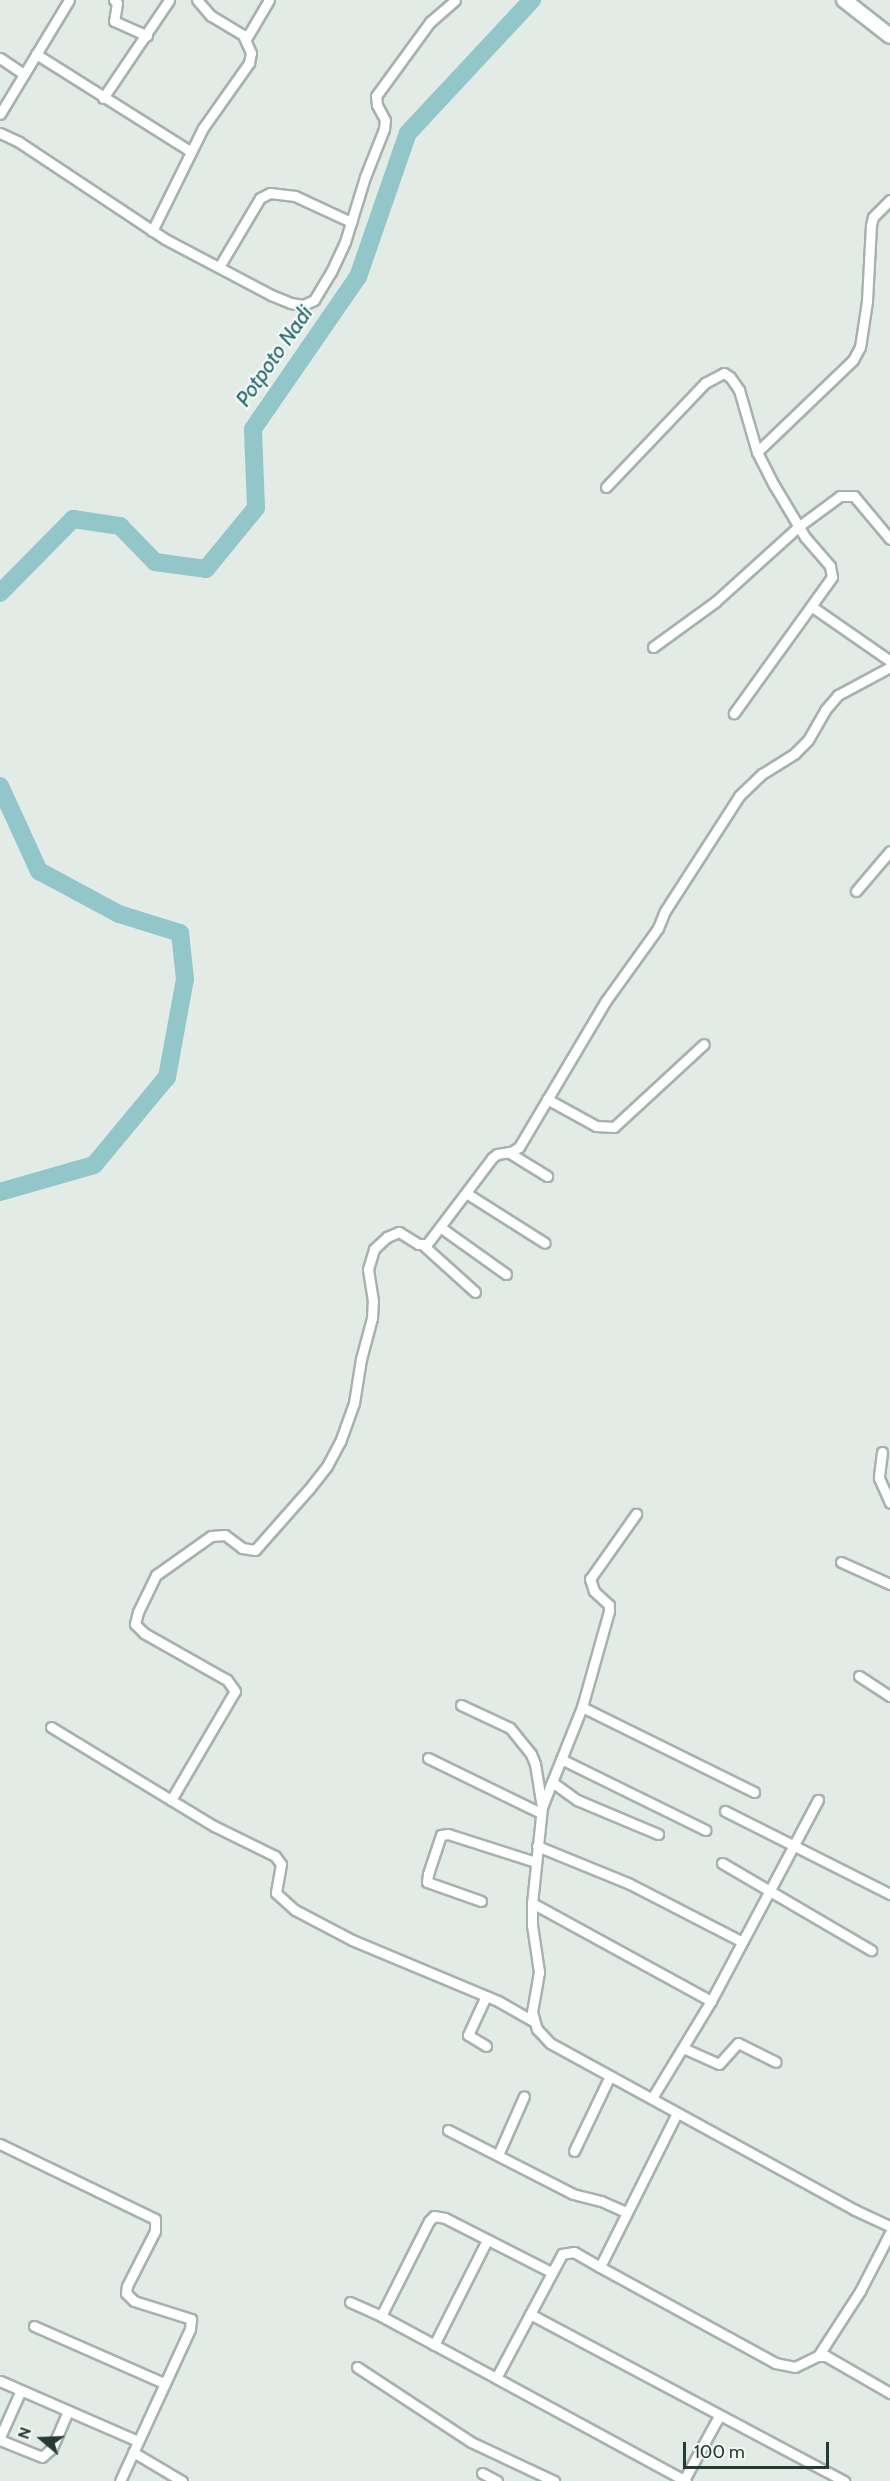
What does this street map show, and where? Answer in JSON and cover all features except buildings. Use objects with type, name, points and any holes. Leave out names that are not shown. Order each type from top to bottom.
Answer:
[{"type":"main road","points":[[844,0],[890,36]]},
{"type":"street","points":[[0,114],[69,0]]},
{"type":"street","points":[[114,0],[117,3],[114,21],[147,36]]},
{"type":"street","points":[[103,98],[147,36],[169,0]]},
{"type":"street","points":[[152,231],[190,151],[203,128],[241,78],[249,63],[251,53],[246,39],[204,11],[197,0]]},
{"type":"street","points":[[246,39],[269,0]]},
{"type":"street","points":[[0,133],[20,142],[152,231],[291,303],[303,305],[314,300],[322,288],[345,242],[364,177],[384,129],[385,120],[376,105],[376,96],[430,22],[455,0]]},
{"type":"street","points":[[36,54],[190,151]]},
{"type":"street","points":[[0,58],[24,74]]},
{"type":"street","points":[[219,267],[260,198],[270,193],[295,196],[351,222]]},
{"type":"street","points":[[757,452],[853,360],[860,347],[867,301],[871,225],[873,217],[890,200]]},
{"type":"street","points":[[606,487],[705,383],[723,373],[730,377],[739,390],[757,452],[798,527],[832,571],[830,582],[734,713]]},
{"type":"street","points":[[653,647],[715,602],[798,527],[832,500],[847,495],[860,502],[890,539]]},
{"type":"street","points":[[811,606],[890,661]]},
{"type":"street","points":[[423,1245],[440,1227],[492,1158],[497,1154],[519,1147],[605,1002],[658,928],[665,911],[740,796],[762,774],[795,753],[808,740],[825,710],[838,695],[890,667]]},
{"type":"street","points":[[856,891],[890,851]]},
{"type":"street","points":[[547,1099],[596,1126],[614,1127],[704,1044]]},
{"type":"street","points":[[508,1152],[547,1176]]},
{"type":"street","points":[[466,1193],[545,1243]]},
{"type":"street","points":[[440,1227],[506,1274]]},
{"type":"street","points":[[171,1800],[235,1691],[227,1680],[144,1634],[135,1624],[138,1612],[161,1570],[211,1536],[225,1535],[243,1548],[255,1550],[315,1481],[339,1442],[354,1403],[373,1311],[368,1269],[371,1255],[394,1233],[404,1234],[423,1245],[475,1292]]},
{"type":"street","points":[[882,1452],[879,1478],[890,1503]]},
{"type":"street","points":[[541,1810],[582,1707],[609,1611],[609,1605],[594,1591],[590,1579],[636,1514]]},
{"type":"street","points":[[842,1562],[890,1584]]},
{"type":"street","points":[[859,1677],[890,1696]]},
{"type":"street","points":[[461,1705],[503,1723],[524,1744],[535,1764],[541,1810],[532,1903],[532,1925],[539,1972],[532,2012],[533,2021]]},
{"type":"street","points":[[582,1707],[754,1792]]},
{"type":"street","points":[[51,1727],[214,1826],[280,1860],[281,1869],[275,1888],[278,1897],[317,1922],[352,1940],[486,1996],[533,2021],[550,2043],[872,2219],[890,2226]]},
{"type":"street","points":[[428,1758],[541,1810]]},
{"type":"street","points":[[561,1759],[705,1830]]},
{"type":"street","points":[[552,1782],[577,1800],[658,1834]]},
{"type":"street","points":[[652,2098],[711,2001],[768,1890],[818,1800]]},
{"type":"street","points":[[724,1811],[890,1894]]},
{"type":"street","points":[[482,1901],[428,1882],[428,1874],[441,1835],[448,1834],[536,1862]]},
{"type":"street","points":[[537,1846],[630,1884],[741,1941]]},
{"type":"street","points":[[722,1863],[871,1950]]},
{"type":"street","points":[[532,1903],[711,2001]]},
{"type":"street","points":[[486,1996],[468,2035],[486,2046]]},
{"type":"street","points":[[683,2048],[719,2064],[738,2043],[776,2062]]},
{"type":"street","points":[[574,2151],[610,2076]]},
{"type":"street","points":[[498,2155],[524,2096]]},
{"type":"street","points":[[600,2267],[677,2113]]},
{"type":"street","points":[[448,2130],[581,2198],[601,2201],[626,2212]]},
{"type":"street","points":[[0,2144],[155,2219],[155,2231],[127,2286],[126,2294],[134,2301],[191,2319],[190,2329],[120,2481]]},
{"type":"street","points":[[381,2316],[429,2221],[434,2216],[445,2218],[551,2272]]},
{"type":"street","points":[[496,2378],[551,2272],[566,2252],[574,2252],[775,2363],[795,2367],[818,2356],[860,2291],[890,2233]]},
{"type":"street","points":[[434,2345],[487,2240]]},
{"type":"street","points":[[350,2302],[381,2316],[685,2480],[720,2416]]},
{"type":"street","points":[[530,2314],[844,2481]]},
{"type":"street","points":[[34,2326],[164,2384]]},
{"type":"street","points":[[818,2356],[833,2359],[890,2393]]},
{"type":"street","points":[[357,2367],[459,2435],[554,2481]]},
{"type":"street","points":[[0,2381],[138,2441]]},
{"type":"street","points":[[21,2390],[0,2439],[42,2457],[52,2448],[68,2411]]},
{"type":"street","points":[[133,2452],[182,2481]]},
{"type":"street","points":[[482,2473],[497,2481]]},
{"type":"waterway","name":"Potpoto Nadi","points":[[0,593],[73,519],[120,526],[155,562],[206,569],[256,508],[253,429],[358,277],[408,133],[532,0]]},
{"type":"waterway","name":"Potpoto Nadi","points":[[0,786],[39,871],[119,914],[180,933],[185,979],[167,1077],[94,1165],[0,1192]]}]
